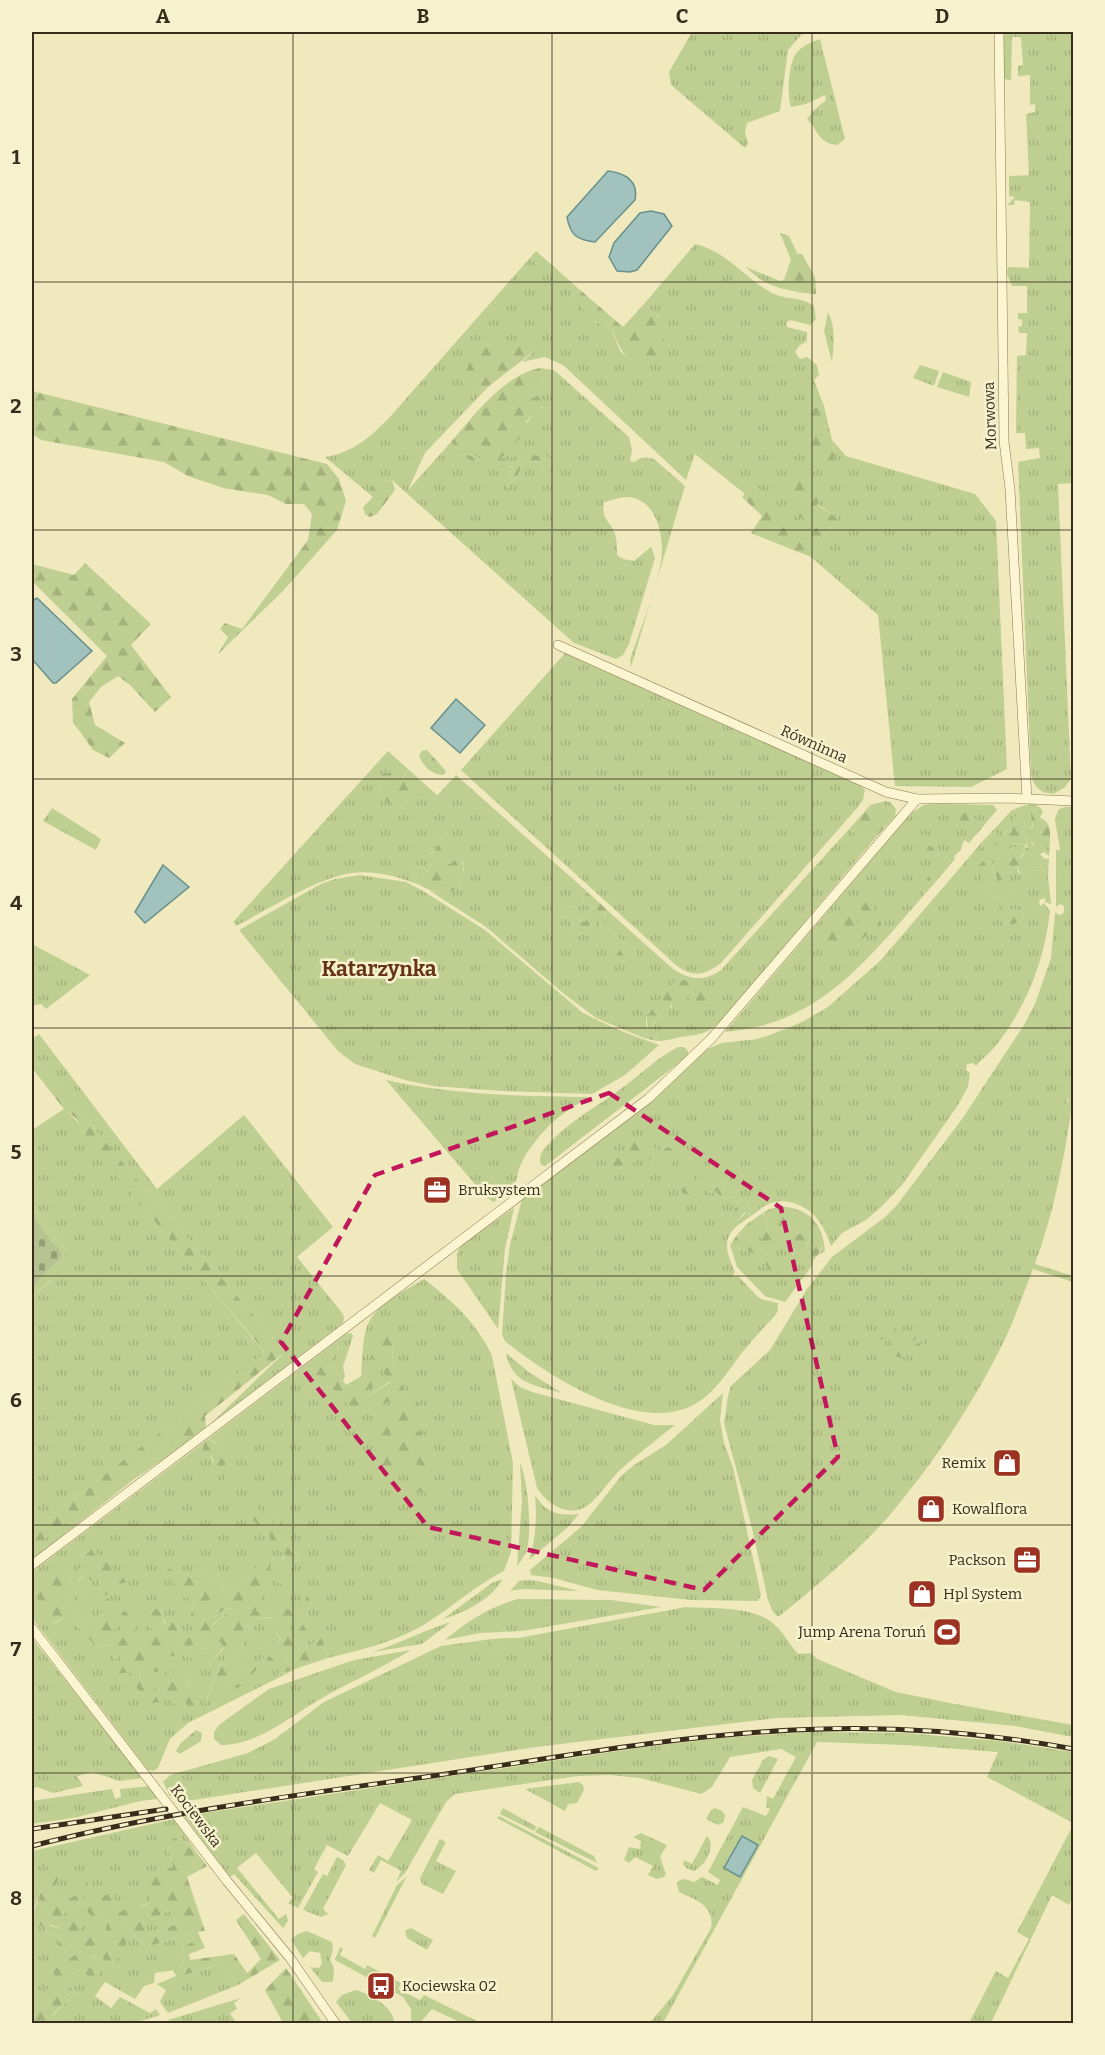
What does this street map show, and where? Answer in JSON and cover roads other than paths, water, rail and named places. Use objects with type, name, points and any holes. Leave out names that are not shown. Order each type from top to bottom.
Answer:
[{"type":"street","name":"Morwowa","points":[[999,32],[1004,441],[1010,489],[1028,799]]},
{"type":"street","name":"Równinna","points":[[558,645],[878,790],[917,799],[1074,801]]},
{"type":"street","points":[[32,1565],[649,1098],[711,1039],[917,799]]},
{"type":"street","name":"Kociewska","points":[[32,1628],[227,1881],[290,1958],[336,2024]]},
{"type":"water","points":[[608,171],[625,176],[633,183],[636,193],[635,200],[595,242],[583,240],[572,232],[567,217]]},
{"type":"water","points":[[651,211],[664,214],[672,226],[637,270],[617,271],[609,257],[614,243],[640,213]]},
{"type":"water","points":[[37,598],[92,651],[56,683],[53,683],[32,659],[32,601]]},
{"type":"water","points":[[456,699],[485,725],[460,753],[431,728]]},
{"type":"water","points":[[163,865],[189,887],[145,923],[135,912]]},
{"type":"water","points":[[742,1836],[758,1845],[740,1877],[724,1868]]},
{"type":"railway","points":[[32,1846],[131,1823],[231,1805],[613,1748],[703,1737],[794,1730],[900,1729],[1005,1738],[1074,1749]]},
{"type":"railway","points":[[32,1829],[166,1809]]},
{"type":"place","name":"Bruksystem","points":[[437,1190]]},
{"type":"place","name":"Remix","points":[[1007,1463]]},
{"type":"place","name":"Kowalflora","points":[[931,1509]]},
{"type":"place","name":"Packson","points":[[1027,1560]]},
{"type":"place","name":"Hpl System","points":[[922,1594]]},
{"type":"place","name":"Jump Arena Toruń","points":[[947,1632]]},
{"type":"place","name":"Kociewska 02","points":[[381,1986]]},
{"type":"district","name":"Katarzynka","points":[[379,969]]}]
